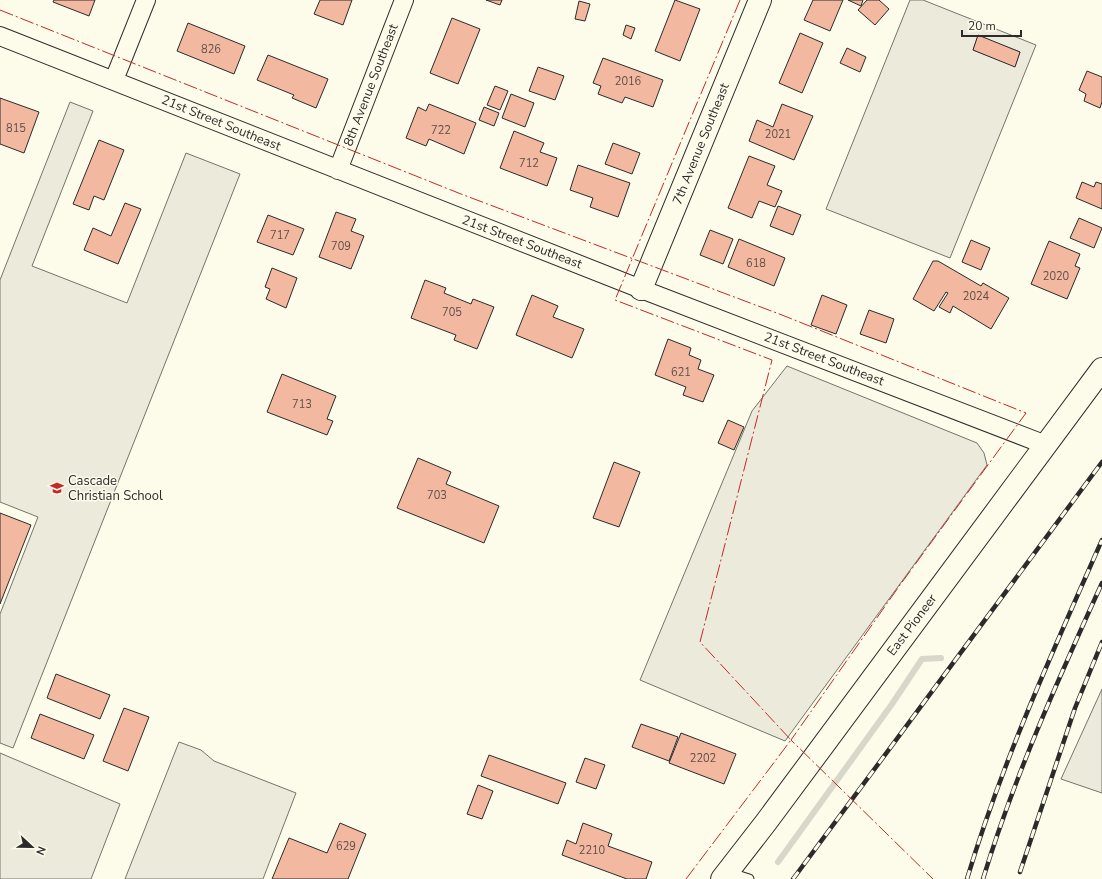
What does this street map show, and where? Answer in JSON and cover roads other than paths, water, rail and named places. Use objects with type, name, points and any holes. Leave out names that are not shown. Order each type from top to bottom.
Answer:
[{"type":"street","points":[[114,80],[146,0]]},
{"type":"street","name":"8th Avenue Southeast","points":[[338,170],[404,0]]},
{"type":"street","name":"7th Avenue Southeast","points":[[641,289],[760,0]]},
{"type":"street","name":"21st Street Southeast","points":[[0,36],[641,289],[1046,445]]},
{"type":"street","name":"East Pioneer","points":[[724,875],[771,815],[1102,370]]},
{"type":"lane","points":[[724,875],[749,879]]},
{"type":"waterway","points":[[778,862],[892,704],[922,659],[941,658]]},
{"type":"railway","points":[[793,879],[1102,462]]},
{"type":"railway","points":[[967,879],[996,792],[1029,707],[1102,540]]},
{"type":"railway","points":[[983,879],[1008,803],[1053,692],[1102,583]]},
{"type":"railway","points":[[1020,872],[1075,708],[1102,642]]},
{"type":"place","name":"Cascade Christian School","points":[[57,488]]}]
